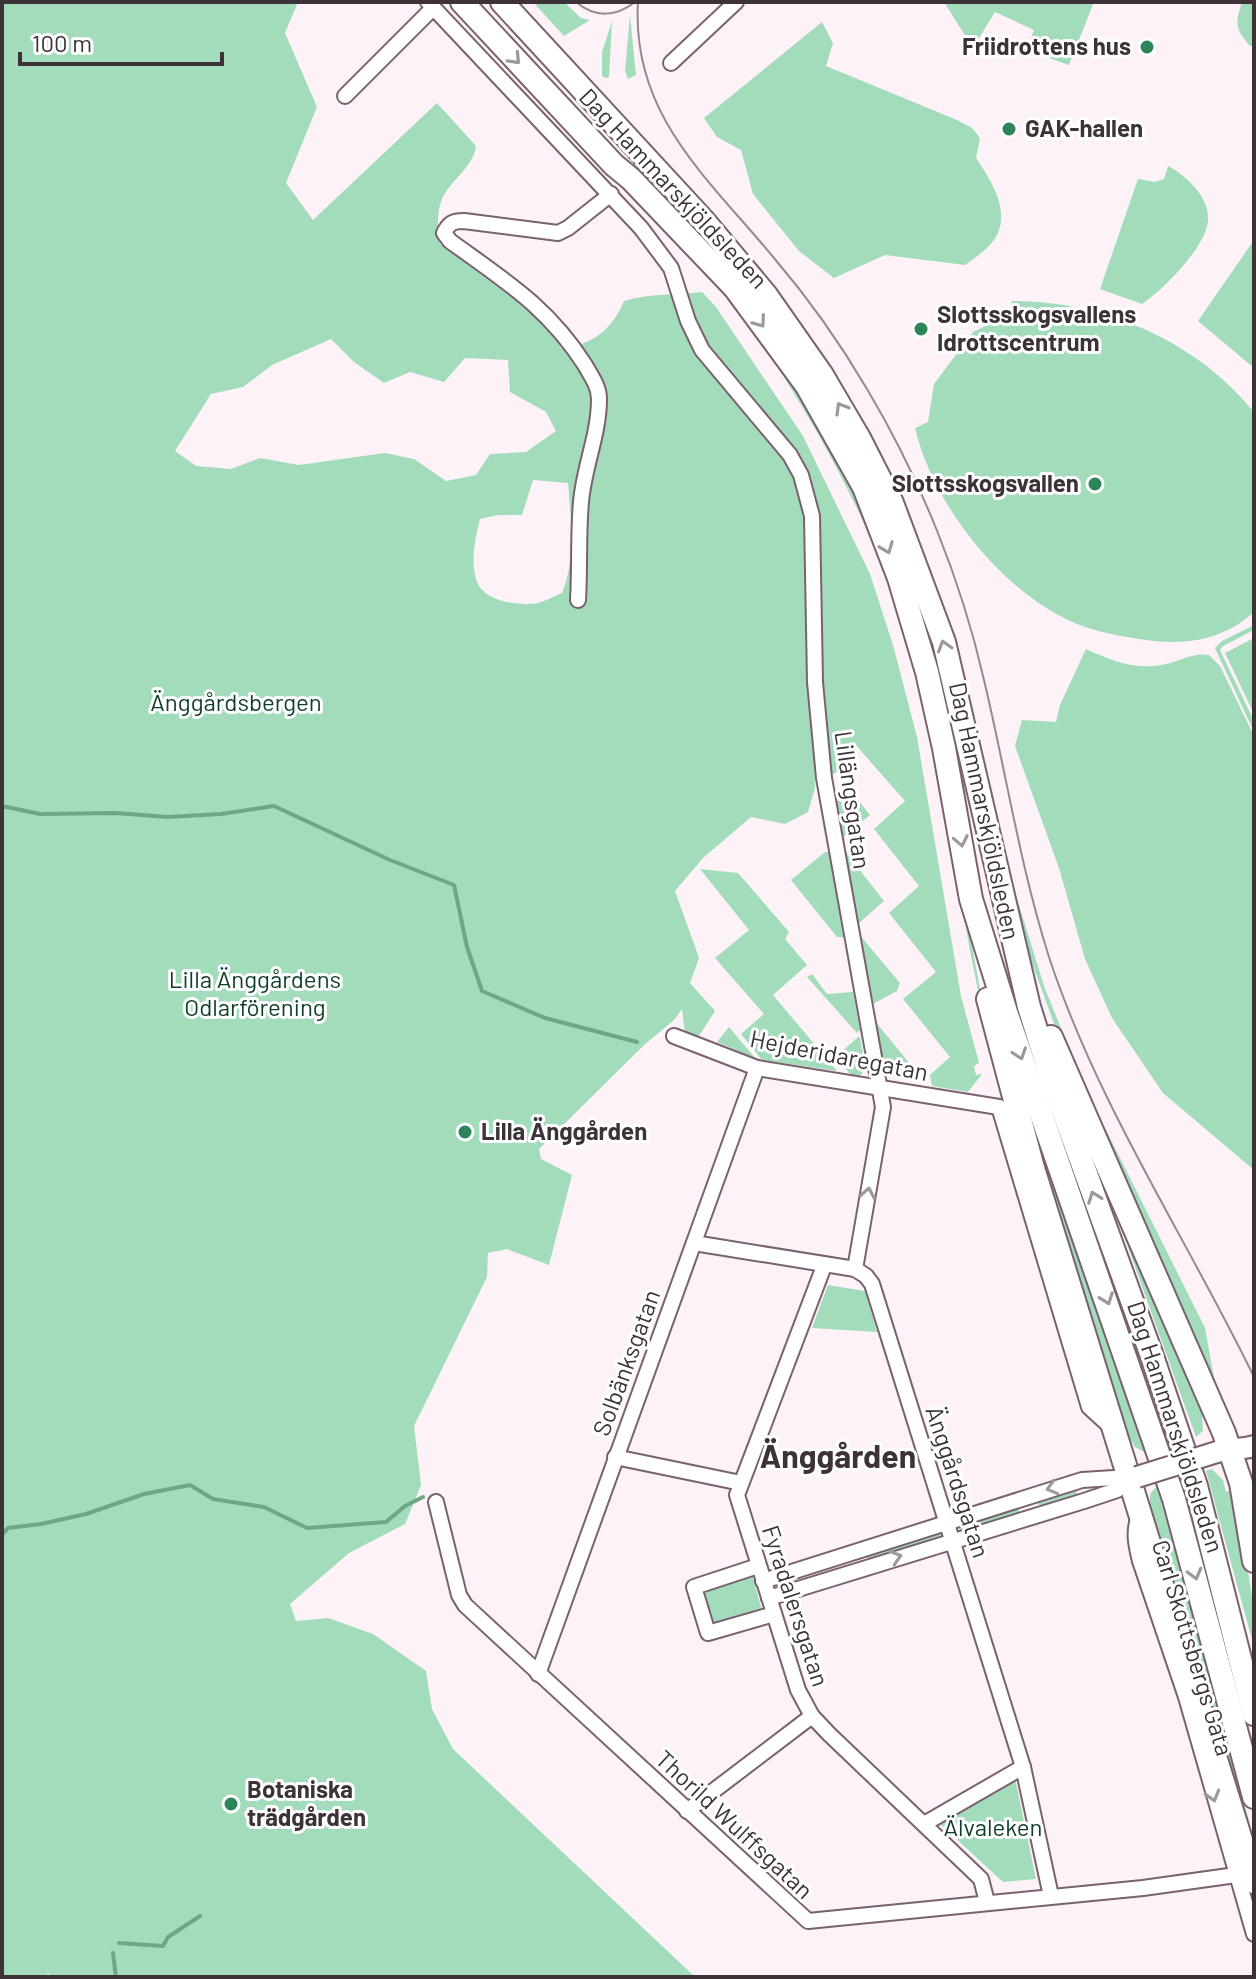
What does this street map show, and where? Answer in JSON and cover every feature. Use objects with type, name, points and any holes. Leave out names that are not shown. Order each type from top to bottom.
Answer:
[{"type":"main road","name":"Dag Hammarskjöldsleden","points":[[462,2],[614,165],[735,288],[807,386],[864,487],[915,628],[944,748],[971,899],[1006,1012],[1174,1499],[1254,1797]]},
{"type":"main road","name":"Dag Hammarskjöldsleden","points":[[502,2],[752,277],[822,375],[892,503],[944,642],[1029,1007],[1196,1486],[1254,1714]]},
{"type":"main road","points":[[971,899],[981,968],[999,1048],[1112,1428],[1133,1478],[1140,1512],[1245,1879]]},
{"type":"main road","points":[[1015,951],[1243,1445],[1241,1483],[1254,1561]]},
{"type":"main road","points":[[1133,1478],[1243,1445]]},
{"type":"street","points":[[671,63],[736,2]]},
{"type":"street","points":[[345,96],[430,5]]},
{"type":"street","name":"Lillängsgatan","points":[[430,5],[641,228],[671,268],[688,321],[702,350],[790,455],[801,475],[812,516],[815,682],[824,778],[880,1087]]},
{"type":"street","points":[[578,600],[581,500],[595,444],[597,385],[575,350],[547,316],[520,290],[458,247],[444,233],[454,221],[464,221],[558,233],[611,194]]},
{"type":"street","name":"Hejderidaregatan","points":[[674,1036],[757,1068],[999,1107],[1089,1407],[1112,1428]]},
{"type":"street","name":"Solbänksgatan","points":[[538,1674],[757,1068]]},
{"type":"street","points":[[694,1243],[855,1269],[883,1107],[880,1087]]},
{"type":"street","name":"Fyradalersgatan","points":[[824,1266],[737,1495],[798,1690],[812,1716],[981,1879],[987,1902]]},
{"type":"street","name":"Änggårdsgatan","points":[[855,1269],[872,1284],[947,1522],[1023,1767],[1051,1896]]},
{"type":"street","points":[[615,1457],[741,1483]]},
{"type":"street","points":[[763,1581],[1082,1480],[1133,1478]]},
{"type":"street","points":[[769,1598],[1117,1490],[1133,1478]]},
{"type":"street","points":[[1026,1496],[1032,1518]]},
{"type":"street","name":"Thorild Wulffsgatan","points":[[436,1502],[459,1595],[465,1605],[808,1921],[1245,1879]]},
{"type":"street","points":[[856,1552],[861,1568]]},
{"type":"street","points":[[758,1566],[694,1587],[708,1633],[774,1614]]},
{"type":"street","points":[[687,1811],[812,1716]]},
{"type":"street","points":[[924,1824],[1023,1767]]},
{"type":"street","points":[[1245,1879],[1254,1934]]},
{"type":"green space","name":"Änggårdsbergen","points":[[2,2],[298,2],[285,33],[317,107],[286,183],[313,220],[437,103],[476,146],[471,161],[440,204],[440,244],[521,304],[562,349],[600,334],[614,320],[624,301],[653,295],[702,292],[716,307],[803,436],[870,574],[893,645],[917,737],[961,996],[979,1063],[974,1066],[976,1075],[982,1074],[968,1092],[932,1086],[930,1075],[950,1057],[903,999],[936,972],[889,913],[919,886],[874,829],[905,801],[854,743],[836,758],[842,766],[834,774],[829,773],[828,747],[814,751],[815,788],[808,812],[785,824],[751,817],[703,858],[675,891],[699,958],[690,983],[715,1011],[699,1036],[685,1033],[682,1009],[539,1149],[541,1159],[572,1175],[549,1265],[507,1249],[488,1253],[487,1277],[414,1426],[421,1485],[405,1524],[349,1553],[290,1604],[296,1621],[328,1618],[373,1634],[426,1671],[432,1709],[453,1749],[695,1977],[51,1977],[48,1973],[46,1977],[2,1977]],"holes":[[[331,339],[354,362],[384,383],[410,372],[444,382],[465,358],[508,360],[510,392],[546,412],[556,431],[526,452],[490,454],[476,475],[446,481],[414,459],[385,453],[299,465],[260,458],[231,469],[196,466],[175,451],[211,394],[243,387],[272,365]],[[533,480],[568,483],[571,539],[566,580],[562,593],[541,602],[522,604],[503,601],[487,594],[477,582],[474,559],[480,519],[522,515]]]},
{"type":"green space","points":[[533,2],[564,2],[581,18],[590,20],[564,36]]},
{"type":"green space","points":[[944,2],[1094,2],[1069,65],[1035,53],[1036,48],[1029,43],[1034,30],[995,12],[973,48]]},
{"type":"green space","points":[[1242,2],[1254,2],[1254,46],[1250,46],[1239,30],[1238,15]]},
{"type":"green space","points":[[630,15],[636,75],[628,79],[625,71]]},
{"type":"green space","points":[[612,21],[609,77],[606,78],[602,76],[602,52]]},
{"type":"green space","points":[[822,22],[833,43],[826,66],[957,120],[972,128],[980,138],[976,158],[997,195],[1000,225],[991,244],[965,265],[885,255],[834,278],[799,251],[753,194],[741,150],[717,137],[704,118]]},
{"type":"green space","points":[[1168,166],[1189,181],[1205,204],[1208,220],[1200,242],[1172,278],[1142,304],[1100,289],[1138,179],[1155,182],[1164,179]]},
{"type":"green space","points":[[1254,240],[1254,368],[1198,321]]},
{"type":"green space","name":"Slottsskogsvallen","points":[[1012,301],[1080,308],[1145,330],[1176,345],[1204,364],[1254,412],[1254,612],[1241,622],[1214,636],[1170,642],[1126,637],[1085,627],[1056,614],[1028,595],[1002,573],[957,519],[939,489],[915,428],[928,422],[934,384],[973,332],[1009,315]]},
{"type":"green space","points":[[777,362],[823,435],[843,474],[880,552],[895,593],[920,676],[939,761],[986,1018],[975,975],[927,715],[892,590],[839,473]]},
{"type":"green space","points":[[1254,625],[1254,630],[1220,650],[1254,721],[1254,732],[1215,648],[1222,641]]},
{"type":"green space","points":[[1254,638],[1254,714],[1225,653]]},
{"type":"green space","points":[[1086,649],[1115,661],[1145,666],[1209,655],[1220,666],[1254,736],[1254,1170],[1163,1093],[1112,1018],[1085,959],[1059,868],[1015,746],[1022,720],[1056,722],[1060,705]]},
{"type":"green space","points":[[851,791],[870,815],[841,839],[835,803]]},
{"type":"green space","points":[[844,850],[884,901],[858,924]]},
{"type":"green space","points":[[825,852],[831,852],[848,938],[837,937],[791,880]]},
{"type":"green space","points":[[700,869],[738,873],[789,932],[785,939],[807,965],[773,995],[837,1071],[762,1060],[741,1034],[764,1014],[715,958],[749,930]]},
{"type":"green space","points":[[1008,869],[1044,986],[1086,1090],[1205,1328],[1217,1394],[1057,1032],[1027,949]]},
{"type":"green space","points":[[858,933],[900,983],[897,991],[871,1005]]},
{"type":"green space","points":[[812,974],[827,994],[853,992],[860,1030],[857,1033],[807,977]]},
{"type":"green space","points":[[874,1020],[924,1081],[896,1077],[883,1067]]},
{"type":"green space","points":[[729,1027],[755,1058],[717,1042]]},
{"type":"green space","points":[[858,1037],[865,1069],[861,1075],[851,1075],[836,1057]]},
{"type":"green space","points":[[1011,1056],[1037,1140],[1146,1453],[1135,1447],[1129,1437],[1122,1435]]},
{"type":"green space","points":[[1110,1197],[1206,1413],[1202,1415],[1203,1431],[1196,1437]]},
{"type":"green space","points":[[828,1285],[865,1291],[877,1332],[812,1328]]},
{"type":"green space","points":[[1212,1469],[1223,1480],[1226,1492],[1235,1490],[1254,1609],[1254,1647],[1206,1471]]},
{"type":"green space","points":[[1157,1486],[1254,1839],[1254,1853],[1150,1512],[1150,1494]]},
{"type":"green space","points":[[1075,1487],[1078,1497],[1042,1508],[1038,1504],[1040,1499]]},
{"type":"green space","points":[[1019,1507],[1019,1514],[962,1532],[958,1527],[958,1525]]},
{"type":"green space","points":[[938,1533],[941,1535],[939,1538],[869,1560],[866,1556]]},
{"type":"green space","points":[[752,1573],[762,1611],[714,1625],[704,1609],[703,1590]]},
{"type":"green space","name":"Älvaleken","points":[[1015,1778],[1036,1879],[1003,1882],[938,1822]]},
{"type":"waterway","points":[[2,806],[40,814],[116,813],[167,817],[221,814],[274,806],[390,860],[454,885],[467,947],[482,991],[545,1018],[637,1042]]},
{"type":"waterway","points":[[2,1535],[8,1528],[86,1514],[144,1494],[190,1485],[213,1499],[264,1507],[307,1528],[386,1522],[405,1506],[423,1497]]},
{"type":"waterway","points":[[119,1943],[163,1946],[168,1937],[200,1916]]},
{"type":"waterway","points":[[113,1953],[116,1977]]},
{"type":"tram line","points":[[576,2],[591,11],[606,14],[620,11],[635,2]]},
{"type":"tram line","points":[[638,2],[639,42],[647,79],[661,112],[701,172],[787,274],[835,338],[886,423],[921,494],[951,567],[975,642],[1030,888],[1049,957],[1069,1012],[1117,1118],[1254,1377]]},
{"type":"place","name":"Friidrottens hus","points":[[1147,47]]},
{"type":"place","name":"GAK-hallen","points":[[1009,129]]},
{"type":"place","name":"Slottsskogsvallens Idrottscentrum","points":[[921,329]]},
{"type":"place","name":"Slottsskogsvallen","points":[[1095,484]]},
{"type":"place","name":"Lilla Änggården","points":[[465,1132]]},
{"type":"place","name":"Botaniska trädgården","points":[[231,1804]]},
{"type":"district","name":"Änggården","points":[[838,1457]]},
{"type":"park label","name":"Lilla Änggårdens Odlarförening","points":[[255,994]]}]
